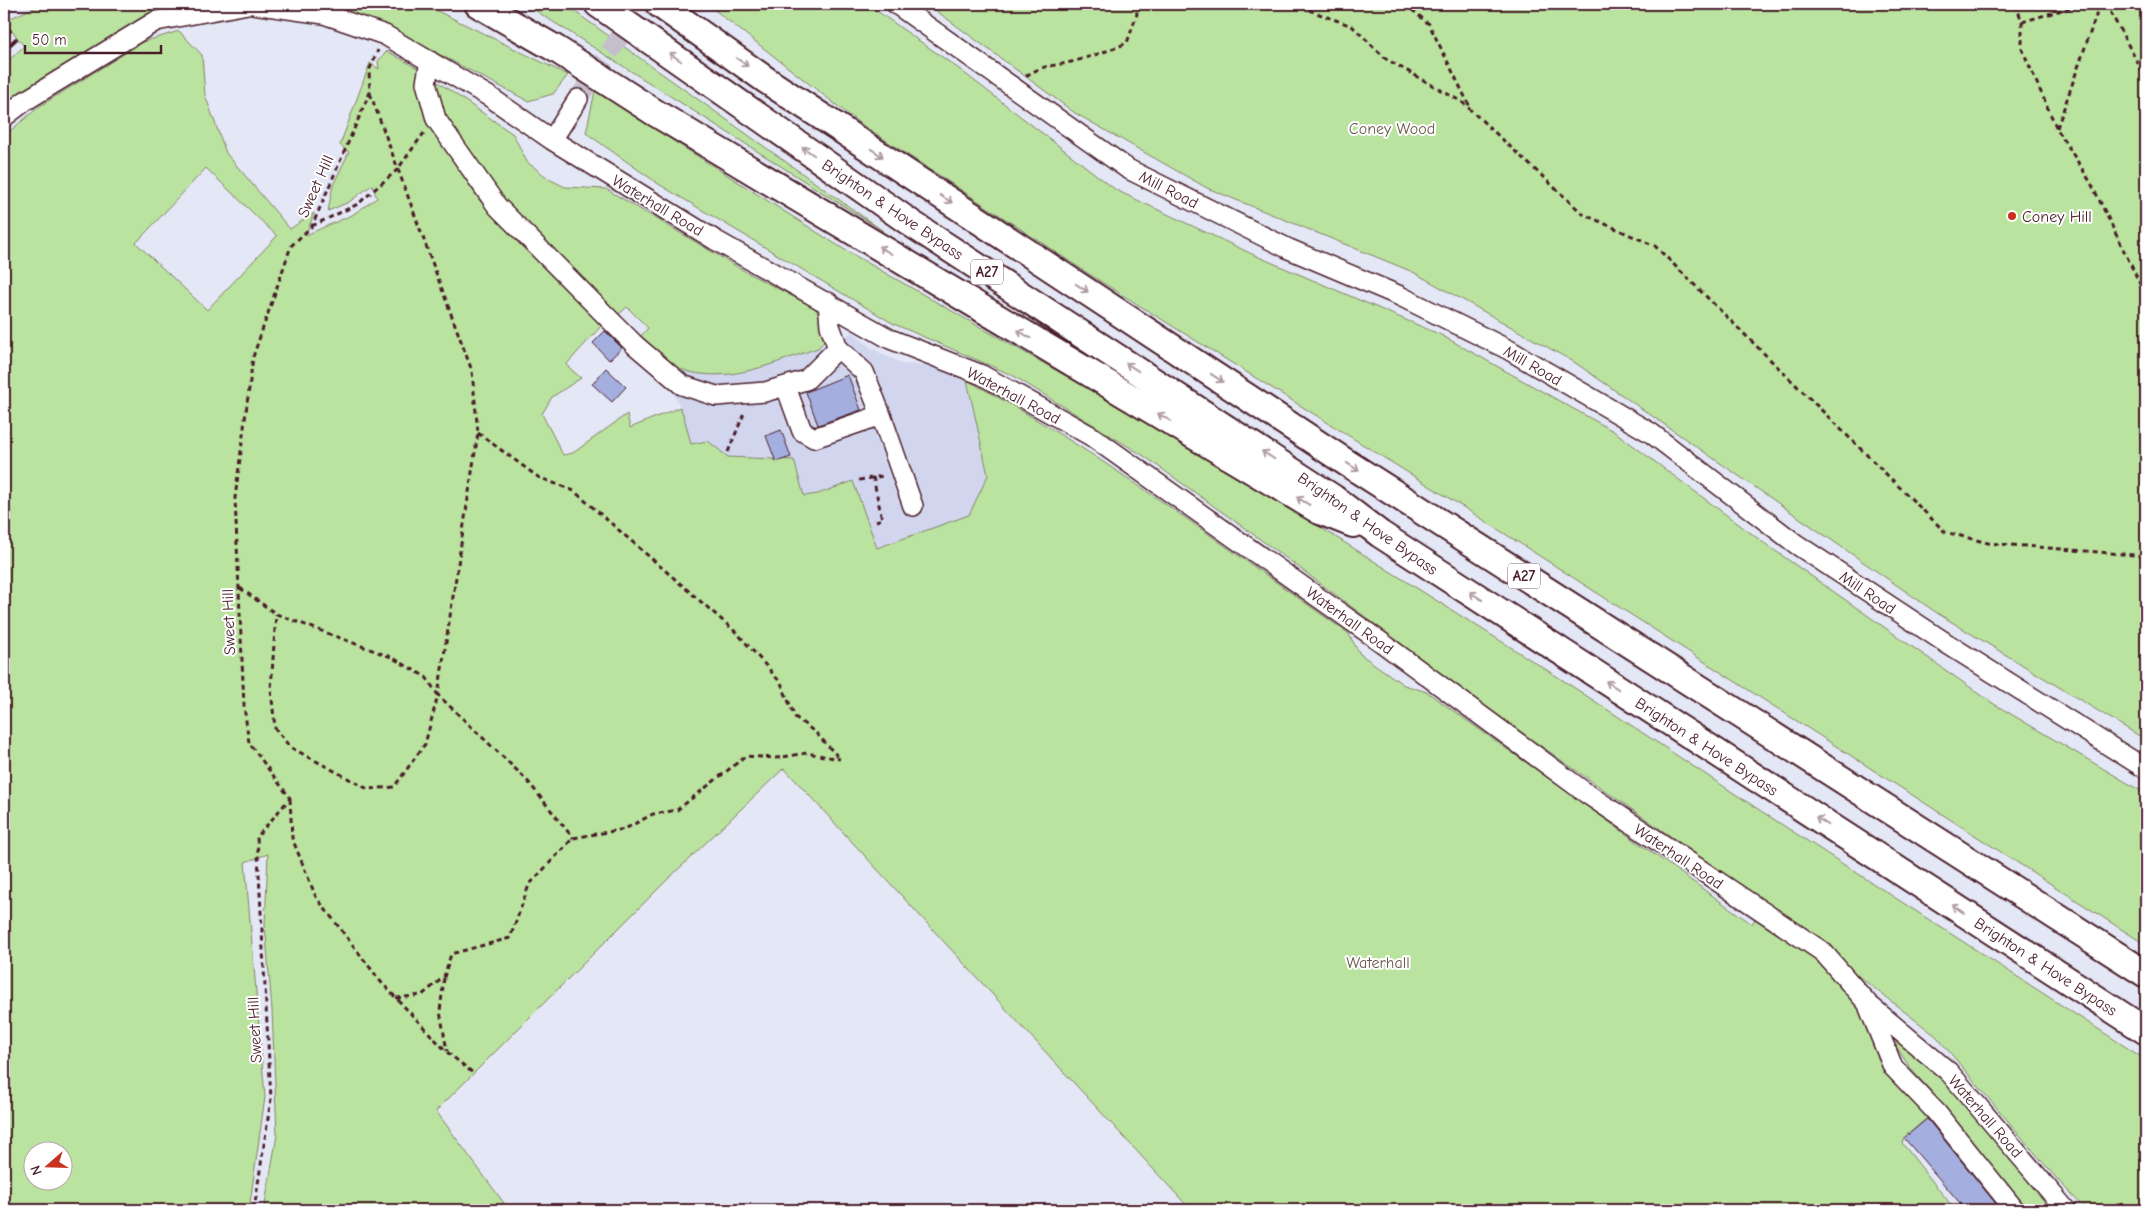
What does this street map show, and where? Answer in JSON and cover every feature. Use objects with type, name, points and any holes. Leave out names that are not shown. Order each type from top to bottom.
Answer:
[{"type":"highway","points":[[478,4],[556,49],[654,112],[1320,511],[1380,534]]},
{"type":"highway","name":"Brighton & Hove Bypass","points":[[598,4],[912,224],[1333,498],[1380,534],[2146,1031]]},
{"type":"highway","name":"A27","points":[[660,4],[766,80],[1348,463],[2146,974]]},
{"type":"street","points":[[4,117],[24,101],[156,21],[248,4]]},
{"type":"street","name":"Waterhall Road","points":[[252,4],[324,14],[384,35],[490,97],[552,140],[716,240],[890,339],[982,375],[1091,436],[1381,642],[1586,793],[1823,952],[1868,1004],[1948,1072],[2066,1210]]},
{"type":"street","name":"Mill Road","points":[[896,4],[1128,169],[1288,249],[1400,296],[1509,350],[1650,433],[1796,544],[1949,645],[2146,769]]},
{"type":"street","points":[[430,61],[426,83],[436,119],[497,206],[635,345],[682,385],[716,396],[765,392],[806,380],[838,348]]},
{"type":"street","points":[[552,140],[578,99]]},
{"type":"street","points":[[828,302],[830,326],[838,348],[864,372],[913,506]]},
{"type":"street","points":[[786,387],[802,431],[814,438],[881,415]]},
{"type":"street","points":[[1868,1004],[1893,1067],[1936,1112],[2015,1210]]},
{"type":"path","points":[[1024,77],[1041,66],[1068,63],[1127,43],[1138,14],[1136,4]]},
{"type":"path","points":[[1292,4],[1352,26],[1386,60],[1462,102],[1583,214],[1656,246],[1945,532],[1988,543],[2146,556]]},
{"type":"path","points":[[1405,4],[1429,24],[1472,111]]},
{"type":"path","points":[[2016,4],[2022,22],[2022,49],[2057,128],[2091,183],[2146,296]]},
{"type":"path","points":[[2022,22],[2082,4]]},
{"type":"path","points":[[2057,128],[2100,4]]},
{"type":"path","points":[[2106,4],[2146,78]]},
{"type":"path","name":"Sweet Hill","points":[[254,1210],[271,1099],[257,837],[290,798],[249,743],[244,706],[235,498],[253,357],[291,246],[312,226],[370,92],[368,71],[384,35]]},
{"type":"path","points":[[276,614],[271,689],[275,728],[290,747],[368,789],[394,787],[425,744],[438,695],[478,433],[472,371],[370,92]]},
{"type":"path","points":[[312,226],[358,204],[398,170],[436,119]]},
{"type":"path","points":[[728,452],[747,407],[744,394]]},
{"type":"path","points":[[447,1052],[440,1011],[444,977],[451,954],[510,938],[529,885],[573,838],[625,829],[653,814],[677,810],[746,756],[776,758],[807,753],[840,759],[816,733],[796,717],[781,682],[738,634],[574,491],[538,477],[478,433]]},
{"type":"path","points":[[859,480],[901,472]]},
{"type":"path","points":[[873,477],[882,519],[876,521]]},
{"type":"path","points":[[240,588],[276,614],[391,657],[426,677],[438,695],[526,779],[573,838]]},
{"type":"path","points":[[290,798],[292,838],[316,897],[380,982],[447,1052],[473,1073]]},
{"type":"path","points":[[396,998],[422,994],[444,977]]},
{"type":"shaded area","points":[[853,332],[871,348],[902,364],[942,367],[967,380],[988,475],[969,516],[877,548],[853,482],[818,494],[803,496],[794,460],[728,457],[708,441],[690,445],[684,417],[674,394],[660,380],[674,365],[682,370],[818,348]]},
{"type":"green space","points":[[42,4],[216,4],[153,16],[4,103],[4,65],[24,46],[4,21]]},
{"type":"green space","points":[[319,4],[423,4],[568,75],[553,94],[528,101],[376,21]]},
{"type":"green space","points":[[525,4],[564,4],[883,231]]},
{"type":"green space","points":[[707,4],[867,4],[959,69],[1116,190],[1254,255],[1441,335],[1615,432],[1764,543],[1994,704],[2146,794],[2146,945],[1460,505],[1092,276],[858,122]]},
{"type":"green space","name":"Coney Wood","points":[[927,4],[2146,4],[2146,740],[1937,613],[1574,362],[1413,272],[1207,188],[1075,113]]},
{"type":"green space","name":"Waterhall","points":[[179,31],[202,55],[205,95],[226,153],[290,229],[314,213],[306,235],[352,215],[377,198],[372,185],[349,202],[328,211],[333,185],[349,152],[340,145],[370,63],[379,69],[378,61],[387,51],[419,69],[513,134],[527,162],[549,179],[565,187],[606,189],[746,272],[815,308],[820,316],[824,342],[818,348],[769,365],[734,373],[700,374],[678,368],[641,336],[648,328],[627,307],[618,315],[443,141],[449,155],[480,201],[602,325],[566,365],[581,378],[552,397],[542,414],[563,455],[573,453],[627,414],[630,428],[680,407],[691,444],[708,441],[728,457],[794,460],[804,496],[818,494],[853,481],[877,548],[969,515],[988,475],[967,380],[1017,408],[1161,501],[1348,633],[1360,654],[1404,685],[1427,692],[1752,924],[1757,915],[1810,953],[1859,1003],[1888,1068],[1927,1118],[1904,1138],[1902,1143],[1955,1210],[1191,1210],[784,768],[667,880],[436,1111],[509,1210],[264,1210],[277,1135],[272,1010],[265,924],[268,854],[245,862],[265,1097],[249,1210],[4,1210],[4,136],[40,106],[143,42]],"holes":[[[206,168],[277,236],[207,310],[136,243]]]},
{"type":"green space","points":[[595,91],[845,250],[1101,396],[1315,524],[1561,679],[2146,1060],[2146,1210],[2086,1210],[2057,1179],[1936,1036],[1857,975],[1814,936],[1505,721],[1282,555],[1144,456],[1012,375],[894,324],[660,185],[586,133]]},
{"type":"green space","points":[[1896,1038],[1908,1038],[2055,1210],[2028,1210],[1910,1068],[1896,1046]]},
{"type":"building","points":[[605,331],[622,348],[609,360],[593,343]]},
{"type":"building","points":[[606,368],[626,387],[612,402],[592,384]]},
{"type":"building","points":[[848,375],[861,410],[818,425],[806,392]]},
{"type":"building","points":[[781,430],[791,457],[776,462],[766,436]]},
{"type":"building","points":[[1927,1119],[2001,1210],[1966,1210],[1904,1138]]},
{"type":"tunnel","points":[[578,99],[642,4]]},
{"type":"railway","points":[[4,36],[10,31]]},
{"type":"railway","points":[[4,50],[16,39]]},
{"type":"place","name":"Coney Hill","points":[[2012,216]]}]
